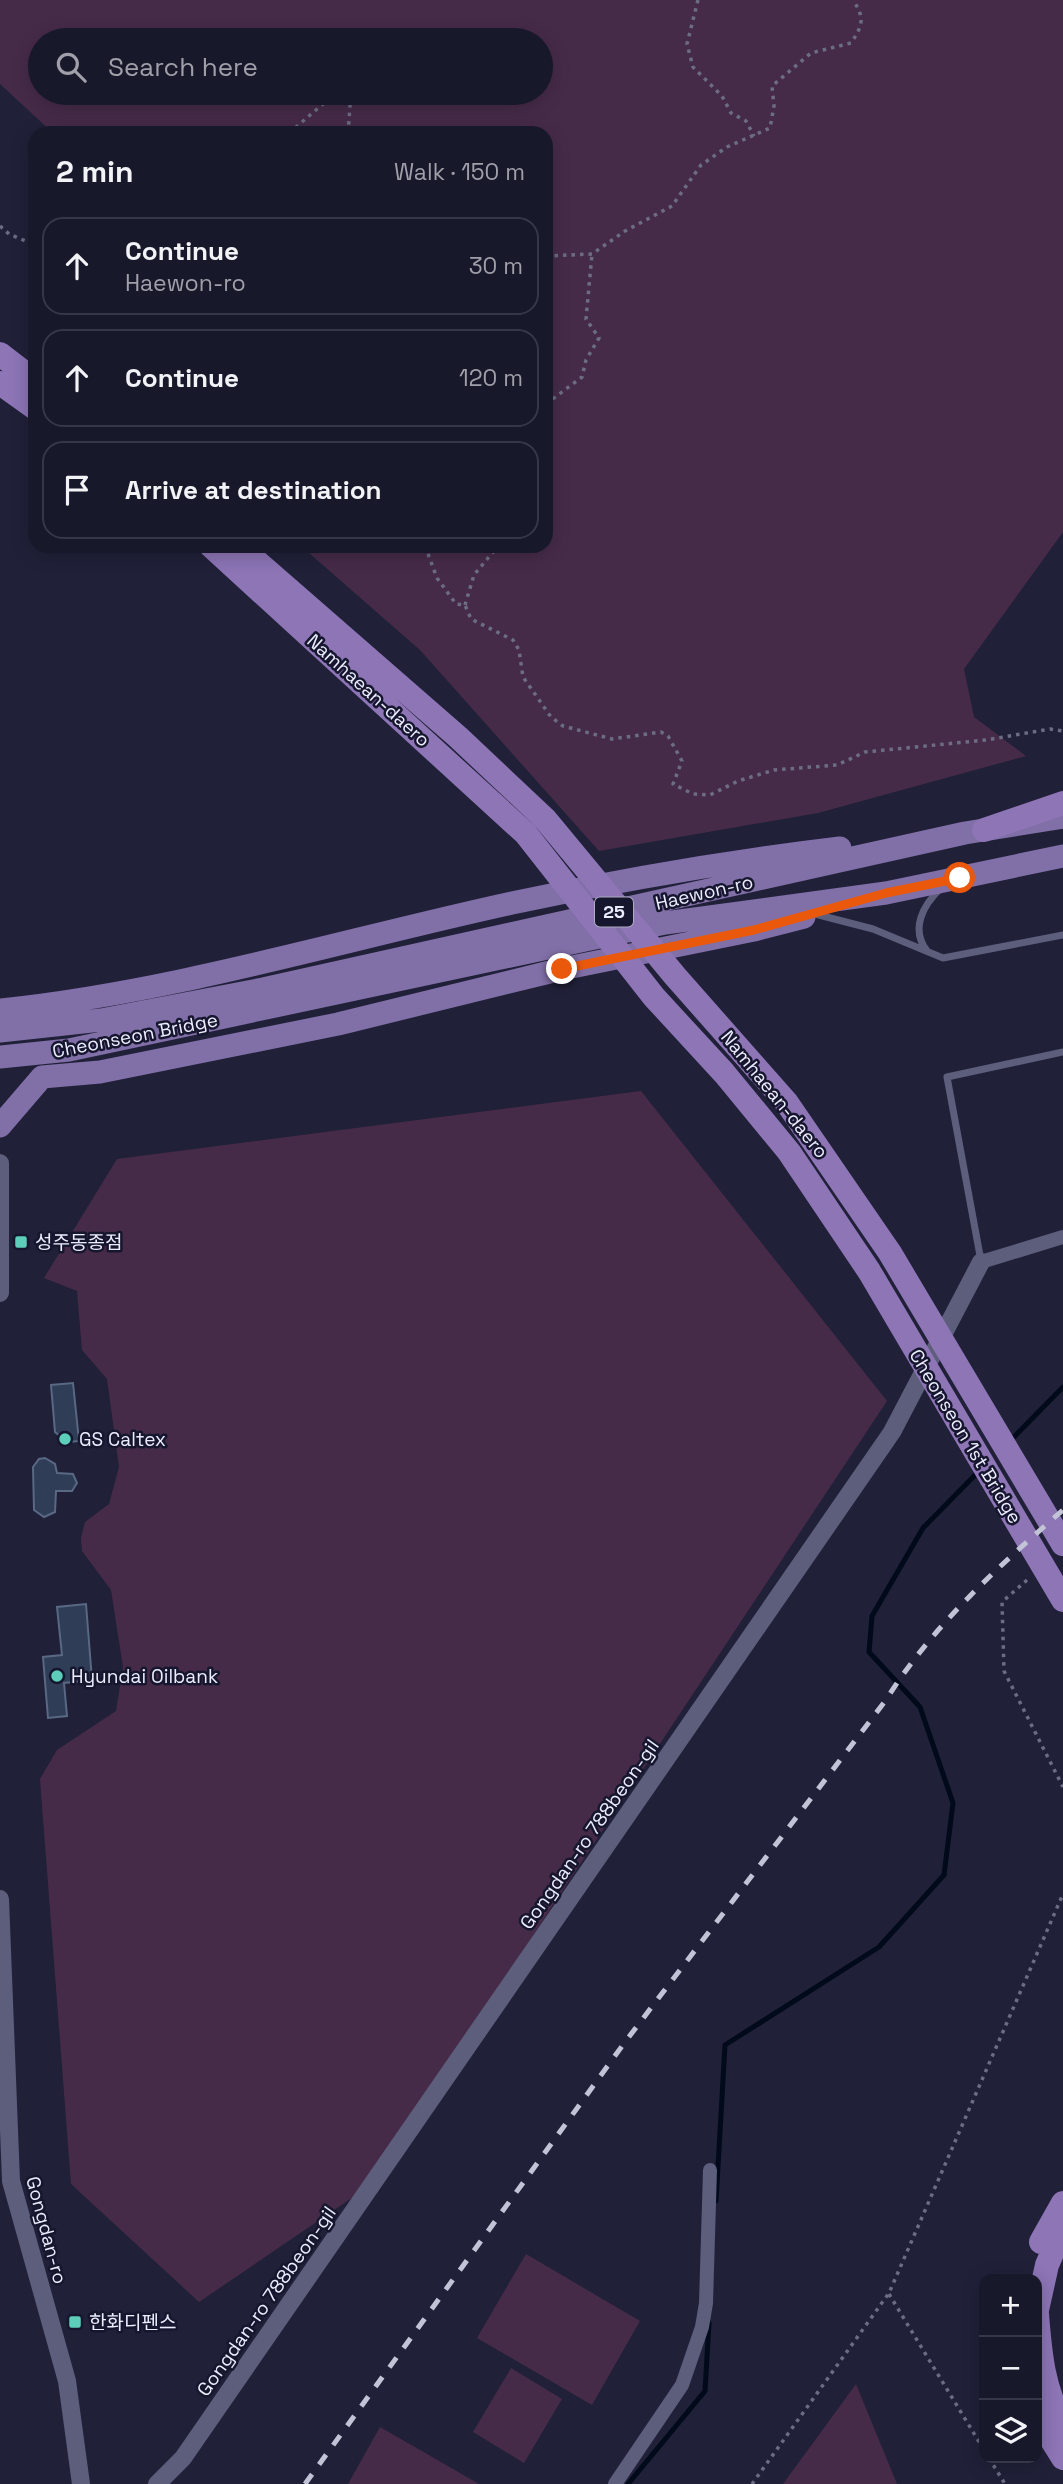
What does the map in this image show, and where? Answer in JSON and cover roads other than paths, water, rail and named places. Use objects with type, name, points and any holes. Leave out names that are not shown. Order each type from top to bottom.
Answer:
[{"type":"highway","points":[[0,355],[28,376]]},
{"type":"highway","points":[[0,383],[28,403]]},
{"type":"highway","name":"Namhaean-daero","points":[[219,553],[536,826],[654,997],[724,1073],[789,1152],[869,1271]]},
{"type":"highway","name":"Namhaean-daero","points":[[247,553],[458,737],[787,1103],[890,1253]]},
{"type":"highway","points":[[975,831],[1063,803]]},
{"type":"highway","name":"Cheonseon 1st Bridge","points":[[890,1253],[1063,1544]]},
{"type":"highway","name":"Cheonseon 1st Bridge","points":[[869,1271],[1063,1600]]},
{"type":"highway","points":[[1029,2274],[1035,2254],[1063,2203]]},
{"type":"highway","points":[[1042,2288],[1047,2265],[1063,2228]]},
{"type":"highway","points":[[1038,2337],[1040,2362],[1052,2406],[1063,2424]]},
{"type":"highway","points":[[1042,2419],[1063,2458]]},
{"type":"main road","name":"Haewon-ro","points":[[267,999],[975,831],[1063,817]]},
{"type":"main road","points":[[0,1010],[211,974],[513,903],[651,876],[791,854],[975,831]]},
{"type":"main road","name":"Haewon-ro","points":[[267,999],[665,923],[886,893],[1063,856]]},
{"type":"main road","points":[[0,1126],[42,1077],[87,1073],[338,1024],[562,969],[754,930],[886,893]]},
{"type":"main road","points":[[87,1073],[52,1063],[47,1057],[42,1031],[54,1014],[93,996]]},
{"type":"main road","name":"Cheonseon Bridge","points":[[0,1031],[267,999]]},
{"type":"main road","name":"Cheonseon Bridge","points":[[0,1057],[69,1050],[267,999]]},
{"type":"street","points":[[0,1164],[0,1293]]},
{"type":"street","points":[[982,1262],[1063,1237]]},
{"type":"street","name":"Gongdan-ro 788beon-gil","points":[[157,2484],[183,2458],[892,1432],[982,1262]]},
{"type":"street","name":"Gongdan-ro","points":[[0,1899],[5,2180],[67,2382],[81,2484]]},
{"type":"street","points":[[615,2484],[682,2385],[702,2327],[706,2304],[710,2170]]},
{"type":"lane","points":[[927,952],[919,934],[924,909],[943,887],[960,878]]},
{"type":"lane","points":[[815,914],[873,929],[943,958],[959,958],[1063,935]]},
{"type":"lane","points":[[982,1262],[947,1077],[1063,1052]]},
{"type":"waterway","points":[[1011,1440],[1063,1387]]},
{"type":"waterway","points":[[716,2201],[725,2045],[879,1947],[944,1875],[953,1803],[920,1707],[869,1652],[872,1616],[923,1528],[979,1471]]},
{"type":"waterway","points":[[628,2484],[705,2391],[709,2323]]},
{"type":"railway","points":[[305,2484],[625,2042],[924,1647],[967,1599],[1063,1510]]},
{"type":"place","name":"성주동종점","points":[[21,1242]]},
{"type":"place","name":"GS Caltex","points":[[65,1439]]},
{"type":"place","name":"Hyundai Oilbank","points":[[57,1676]]},
{"type":"place","name":"한화디펜스","points":[[75,2322]]}]
